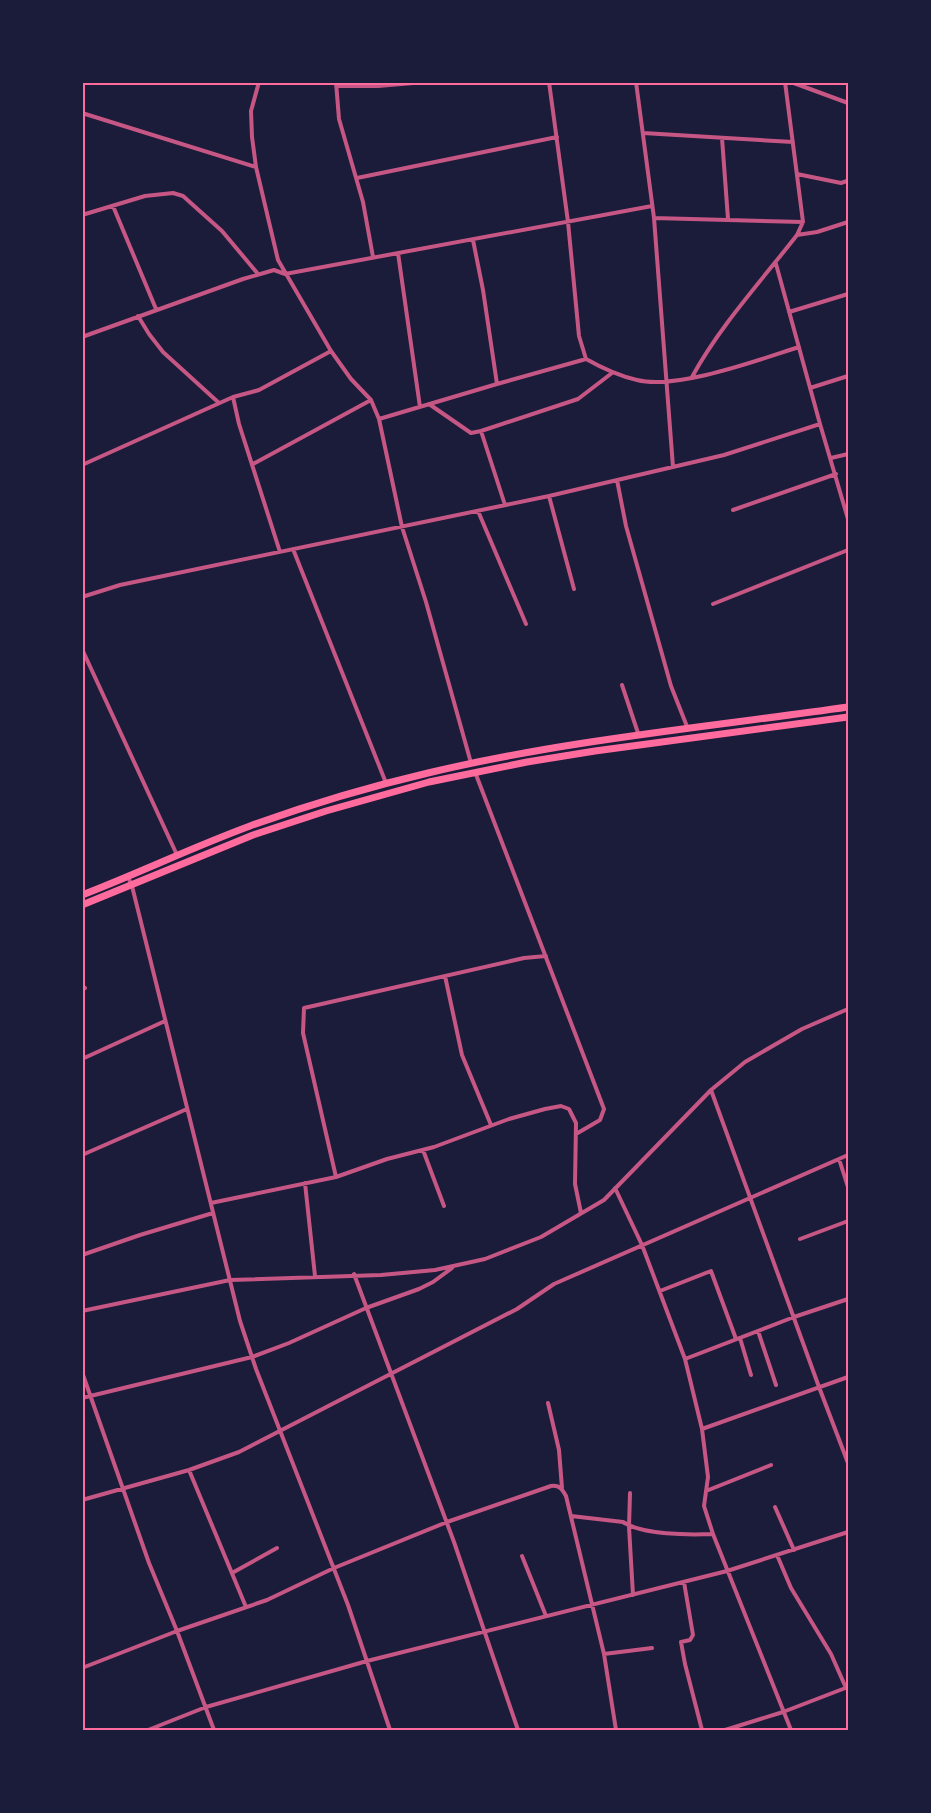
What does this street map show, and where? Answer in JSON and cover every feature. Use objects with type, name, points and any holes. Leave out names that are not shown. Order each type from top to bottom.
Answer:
[{"type":"highway","points":[[82,895],[250,826],[386,784],[525,753],[849,707]]},
{"type":"highway","points":[[82,905],[215,850],[292,822],[360,800],[429,782],[595,751],[849,717]]},
{"type":"street","points":[[259,82],[251,111],[252,137],[256,167],[278,260],[331,351],[351,380],[371,400],[379,419],[402,526],[472,763]]},
{"type":"street","points":[[373,258],[363,202],[339,119],[336,84],[378,86],[425,82]]},
{"type":"street","points":[[549,82],[568,222],[579,336],[586,359]]},
{"type":"street","points":[[636,82],[654,218],[673,467]]},
{"type":"street","points":[[691,378],[738,311],[797,236],[803,222],[784,82]]},
{"type":"street","points":[[791,82],[849,103]]},
{"type":"street","points":[[82,113],[256,167]]},
{"type":"street","points":[[643,133],[793,142]]},
{"type":"street","points":[[357,178],[557,137]]},
{"type":"street","points":[[723,138],[728,219]]},
{"type":"street","points":[[797,174],[842,183],[848,180]]},
{"type":"street","points":[[82,214],[159,194],[183,196],[222,231],[258,274]]},
{"type":"street","points":[[113,206],[156,309]]},
{"type":"street","points":[[82,337],[156,309],[274,270],[285,274],[652,206]]},
{"type":"street","points":[[654,218],[803,222]]},
{"type":"street","points":[[797,236],[848,223],[849,229]]},
{"type":"street","points":[[473,240],[483,290],[496,384]]},
{"type":"street","points":[[398,253],[420,407]]},
{"type":"street","points":[[776,263],[820,424],[849,519]]},
{"type":"street","points":[[789,312],[849,294]]},
{"type":"street","points":[[138,316],[163,352],[219,403]]},
{"type":"street","points":[[379,419],[586,359],[612,373],[639,381],[666,381],[691,378],[799,347]]},
{"type":"street","points":[[82,465],[233,397],[259,390],[331,351]]},
{"type":"street","points":[[429,404],[471,433],[578,399],[612,373]]},
{"type":"street","points":[[810,388],[849,376]]},
{"type":"street","points":[[233,397],[239,424],[280,552]]},
{"type":"street","points":[[253,465],[371,400]]},
{"type":"street","points":[[82,597],[120,585],[549,496],[673,467],[724,455],[820,424]]},
{"type":"street","points":[[481,431],[505,505]]},
{"type":"street","points":[[831,458],[849,454]]},
{"type":"street","points":[[733,510],[836,474]]},
{"type":"street","points":[[617,480],[626,526],[670,686],[688,729]]},
{"type":"street","points":[[549,496],[574,589]]},
{"type":"street","points":[[478,511],[526,624]]},
{"type":"street","points":[[293,549],[386,784]]},
{"type":"street","points":[[713,604],[849,550]]},
{"type":"street","points":[[82,649],[178,855]]},
{"type":"street","points":[[622,686],[639,736]]},
{"type":"street","points":[[475,772],[604,1109],[600,1120],[576,1134]]},
{"type":"street","points":[[128,877],[240,1321],[280,1432],[334,1569],[390,1731]]},
{"type":"street","points":[[336,1176],[303,1033],[304,1008],[524,958],[546,956]]},
{"type":"street","points":[[445,976],[462,1055],[491,1125]]},
{"type":"street","points":[[82,1311],[230,1280],[354,1274],[381,1275],[435,1270],[485,1259],[541,1237],[604,1200],[711,1090],[745,1062],[802,1029],[849,1009]]},
{"type":"street","points":[[82,1059],[165,1021]]},
{"type":"street","points":[[711,1090],[848,1462]]},
{"type":"street","points":[[211,1203],[336,1176],[423,1150],[545,1108],[561,1106],[569,1109],[573,1116],[576,1134],[575,1184],[582,1213]]},
{"type":"street","points":[[82,1155],[187,1109]]},
{"type":"street","points":[[423,1150],[444,1206]]},
{"type":"street","points":[[82,1500],[189,1470],[239,1452],[517,1309],[554,1284],[849,1155]]},
{"type":"street","points":[[839,1159],[849,1187]]},
{"type":"street","points":[[305,1183],[315,1276]]},
{"type":"street","points":[[615,1188],[642,1245],[685,1359],[702,1429],[708,1477],[704,1506],[790,1731]]},
{"type":"street","points":[[82,1255],[213,1213]]},
{"type":"street","points":[[800,1239],[849,1221]]},
{"type":"street","points":[[82,1398],[252,1357],[433,1282],[455,1265]]},
{"type":"street","points":[[660,1291],[711,1271],[750,1375]]},
{"type":"street","points":[[354,1274],[447,1522],[518,1731]]},
{"type":"street","points":[[685,1359],[794,1317],[849,1299]]},
{"type":"street","points":[[758,1331],[776,1385]]},
{"type":"street","points":[[82,1372],[149,1563],[214,1731]]},
{"type":"street","points":[[702,1429],[849,1377]]},
{"type":"street","points":[[548,1403],[559,1450],[562,1488],[566,1496],[604,1654],[616,1731]]},
{"type":"street","points":[[706,1492],[771,1465]]},
{"type":"street","points":[[189,1470],[246,1607]]},
{"type":"street","points":[[82,1668],[177,1631],[267,1600],[334,1569],[447,1522],[551,1486],[557,1485],[562,1488]]},
{"type":"street","points":[[630,1493],[629,1527],[633,1595]]},
{"type":"street","points":[[775,1507],[794,1550]]},
{"type":"street","points":[[571,1516],[622,1522],[629,1527],[675,1535],[713,1534]]},
{"type":"street","points":[[148,1731],[206,1707],[367,1660],[727,1571],[849,1532]]},
{"type":"street","points":[[232,1573],[277,1548]]},
{"type":"street","points":[[725,1731],[847,1688],[831,1654],[791,1588],[777,1555]]},
{"type":"street","points":[[522,1556],[546,1616]]},
{"type":"street","points":[[684,1582],[693,1635],[690,1640],[681,1642],[702,1731]]},
{"type":"street","points":[[604,1654],[652,1648]]}]
